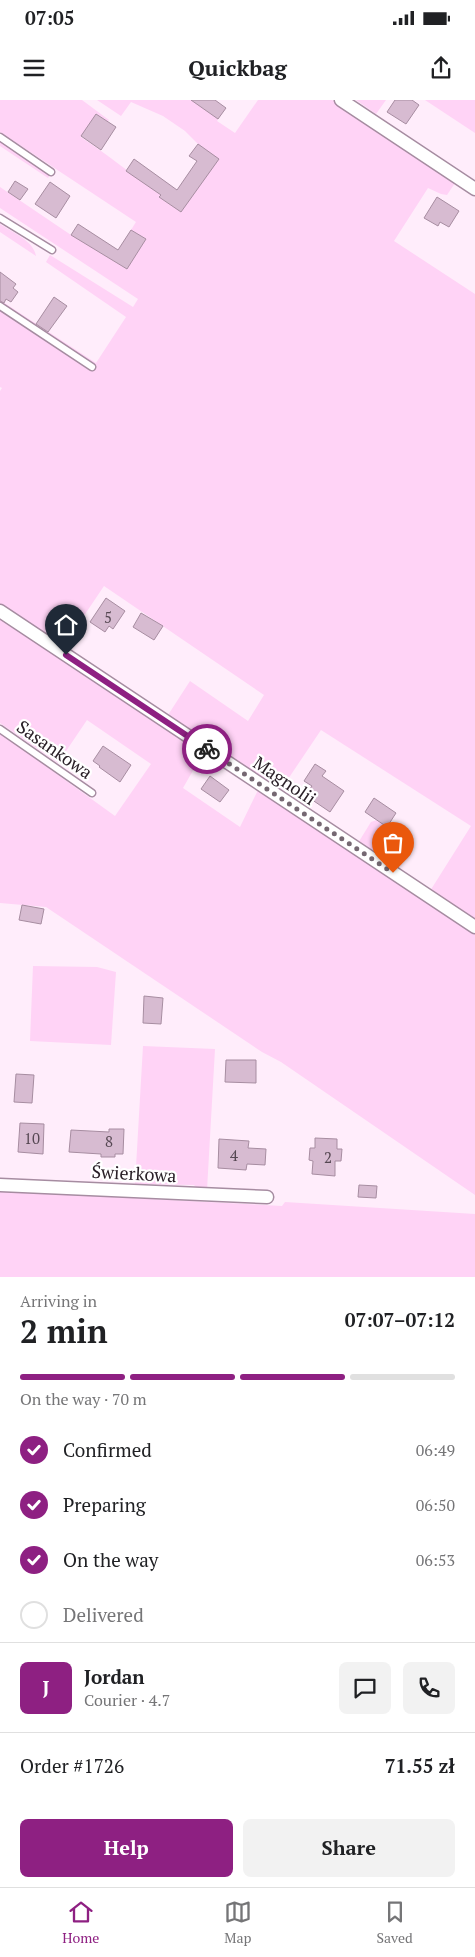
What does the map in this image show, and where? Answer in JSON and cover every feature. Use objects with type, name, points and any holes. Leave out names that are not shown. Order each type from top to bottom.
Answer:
[{"type":"street","points":[[341,100],[475,189]]},
{"type":"street","name":"Magnolii","points":[[0,611],[475,927]]},
{"type":"street","name":"Świerkowa","points":[[0,1185],[267,1197]]},
{"type":"lane","points":[[0,137],[51,172]]},
{"type":"lane","points":[[0,218],[52,250]]},
{"type":"lane","points":[[0,306],[92,367]]},
{"type":"lane","name":"Sasankowa","points":[[0,730],[92,793]]},
{"type":"shaded area","points":[[0,100],[82,100],[109,120],[107,122],[96,114],[81,137],[161,195],[159,197],[181,212],[218,159],[198,144],[185,131],[163,116],[131,102],[121,116],[97,100],[191,100],[235,133],[258,100],[332,100],[455,183],[447,195],[428,188],[394,241],[475,294],[475,921],[430,891],[471,826],[321,730],[280,791],[168,715],[190,681],[248,721],[264,695],[104,586],[63,647],[0,604],[0,391],[2,388],[0,387],[0,300],[96,363],[126,317],[46,262],[50,255],[133,307],[138,299],[0,208],[0,187],[71,235],[127,269],[146,239],[131,230],[136,222],[0,132]]},
{"type":"shaded area","points":[[356,100],[386,100],[376,114]]},
{"type":"shaded area","points":[[425,100],[475,100],[475,133]]},
{"type":"shaded area","points":[[0,140],[50,175],[48,178],[0,146]]},
{"type":"shaded area","points":[[0,224],[27,241],[36,256],[0,232]]},
{"type":"shaded area","points":[[0,617],[203,753],[183,788],[240,827],[258,790],[475,933],[475,1195],[281,1062],[262,1052],[46,907],[0,903],[0,733],[115,816],[151,764],[87,720],[58,763],[0,723]]},
{"type":"shaded area","points":[[377,820],[402,837],[386,861],[358,843],[371,822]]},
{"type":"shaded area","points":[[33,966],[97,967],[116,972],[111,1045],[30,1041]]},
{"type":"shaded area","points":[[143,1046],[215,1049],[207,1190],[199,1190],[194,1185],[135,1184]]},
{"type":"shaded area","points":[[0,1191],[282,1206],[285,1202],[475,1214],[475,1277],[0,1277]]},
{"type":"building","points":[[191,100],[215,100],[226,108],[218,119]]},
{"type":"building","points":[[395,100],[412,100],[419,105],[406,124],[387,112]]},
{"type":"building","points":[[96,114],[116,127],[101,150],[81,136]]},
{"type":"building","points":[[198,144],[219,159],[181,212],[159,197],[161,195],[126,171],[134,159],[177,190],[197,161],[189,156]]},
{"type":"building","points":[[15,181],[28,189],[20,200],[8,192]]},
{"type":"building","points":[[50,182],[70,196],[56,218],[35,204]]},
{"type":"building","points":[[437,197],[459,211],[449,227],[440,222],[438,226],[424,218]]},
{"type":"building","points":[[78,224],[118,250],[131,230],[146,239],[127,269],[71,235]]},
{"type":"building","points":[[0,272],[16,284],[13,288],[18,292],[11,302],[6,299],[4,303],[0,301]]},
{"type":"building","points":[[54,297],[67,306],[48,332],[36,324]]},
{"type":"building","points":[[106,598],[125,611],[113,629],[109,626],[105,632],[90,622]]},
{"type":"building","points":[[141,613],[163,626],[154,640],[133,627]]},
{"type":"building","points":[[103,746],[131,765],[120,782],[93,761]]},
{"type":"building","points":[[315,764],[326,771],[322,776],[344,791],[330,812],[305,795],[312,786],[304,781]]},
{"type":"building","points":[[210,776],[229,790],[220,802],[201,789]]},
{"type":"building","points":[[374,798],[396,813],[387,827],[365,812]]},
{"type":"building","points":[[22,905],[44,909],[41,924],[19,920]]},
{"type":"building","points":[[144,996],[163,998],[161,1024],[143,1023]]},
{"type":"building","points":[[226,1060],[256,1060],[256,1083],[225,1082]]},
{"type":"building","points":[[16,1074],[34,1075],[32,1103],[14,1102]]},
{"type":"building","points":[[20,1123],[44,1124],[43,1154],[18,1152]]},
{"type":"building","points":[[109,1129],[124,1129],[123,1154],[115,1154],[115,1157],[101,1157],[101,1154],[69,1152],[71,1130],[109,1132]]},
{"type":"building","points":[[315,1138],[337,1139],[337,1149],[342,1149],[341,1161],[335,1161],[335,1176],[312,1174],[313,1161],[309,1160],[310,1148],[315,1148]]},
{"type":"building","points":[[219,1139],[249,1141],[248,1148],[266,1149],[265,1165],[247,1164],[246,1170],[218,1168]]},
{"type":"building","points":[[359,1185],[377,1186],[376,1198],[358,1197]]},
{"type":"way so far","points":[[207,749],[393,873]]},
{"type":"route","points":[[66,655],[207,749]]}]
